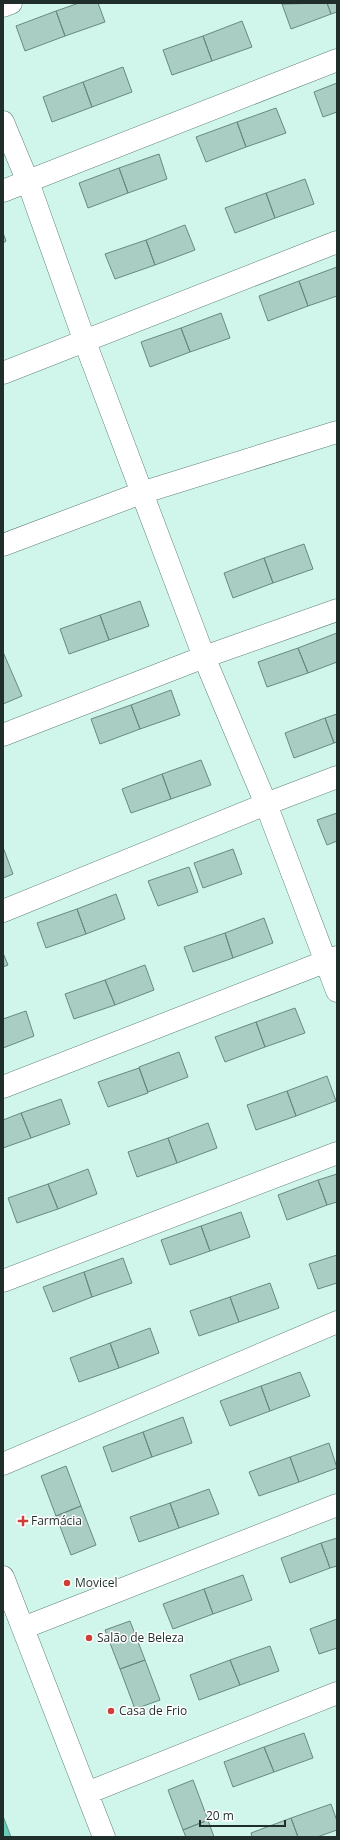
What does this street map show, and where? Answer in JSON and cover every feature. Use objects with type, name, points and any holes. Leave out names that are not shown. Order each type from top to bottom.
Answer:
[{"type":"street","points":[[3,6],[11,3]]},
{"type":"street","points":[[3,191],[337,60]]},
{"type":"street","points":[[3,122],[28,182],[85,342],[204,657],[331,959],[337,992]]},
{"type":"street","points":[[3,373],[337,242]]},
{"type":"street","points":[[3,545],[141,493],[337,432]]},
{"type":"street","points":[[3,736],[204,657],[337,610]]},
{"type":"street","points":[[3,911],[266,804],[337,777]]},
{"type":"street","points":[[3,1087],[331,959]]},
{"type":"street","points":[[3,1281],[337,1153]]},
{"type":"street","points":[[3,1464],[337,1322]]},
{"type":"street","points":[[23,1628],[337,1505]]},
{"type":"street","points":[[3,1578],[104,1837]]},
{"type":"street","points":[[87,1793],[337,1693]]},
{"type":"shaded area","points":[[3,1816],[11,1837],[3,1837]]},
{"type":"building","points":[[79,3],[98,3],[105,22],[65,36],[56,11]]},
{"type":"building","points":[[327,3],[331,14],[291,29],[282,4]]},
{"type":"building","points":[[327,3],[337,3],[337,12],[331,14]]},
{"type":"building","points":[[56,11],[65,36],[25,51],[16,26]]},
{"type":"building","points":[[242,21],[252,47],[212,61],[203,36]]},
{"type":"building","points":[[203,36],[212,61],[172,75],[163,50]]},
{"type":"building","points":[[123,67],[132,92],[92,107],[83,82]]},
{"type":"building","points":[[83,82],[92,107],[52,122],[43,97]]},
{"type":"building","points":[[337,83],[337,112],[323,117],[314,92]]},
{"type":"building","points":[[276,108],[286,133],[246,147],[237,122]]},
{"type":"building","points":[[237,122],[246,147],[206,162],[196,137]]},
{"type":"building","points":[[159,154],[167,179],[128,193],[119,168]]},
{"type":"building","points":[[119,168],[128,193],[88,208],[79,183]]},
{"type":"building","points":[[305,179],[314,204],[275,218],[266,193]]},
{"type":"building","points":[[266,193],[275,218],[235,233],[225,208]]},
{"type":"building","points":[[185,225],[195,250],[155,265],[146,240]]},
{"type":"building","points":[[3,233],[6,241],[3,243]]},
{"type":"building","points":[[146,240],[155,265],[115,279],[105,254]]},
{"type":"building","points":[[337,267],[337,296],[308,306],[299,281]]},
{"type":"building","points":[[299,281],[308,306],[268,321],[259,296]]},
{"type":"building","points":[[221,313],[230,338],[190,352],[181,328]]},
{"type":"building","points":[[181,328],[190,352],[150,367],[141,342]]},
{"type":"building","points":[[304,544],[313,569],[273,583],[264,558]]},
{"type":"building","points":[[264,558],[273,583],[233,598],[224,573]]},
{"type":"building","points":[[140,601],[149,626],[109,640],[100,615]]},
{"type":"building","points":[[100,615],[109,640],[69,654],[60,629]]},
{"type":"building","points":[[337,633],[337,662],[308,673],[298,648]]},
{"type":"building","points":[[298,648],[308,673],[267,687],[258,662]]},
{"type":"building","points":[[3,652],[22,696],[3,704]]},
{"type":"building","points":[[171,690],[180,715],[140,729],[131,705]]},
{"type":"building","points":[[131,705],[140,729],[100,744],[91,719]]},
{"type":"building","points":[[337,714],[337,742],[334,743],[325,718]]},
{"type":"building","points":[[325,718],[334,743],[294,758],[285,733]]},
{"type":"building","points":[[201,760],[211,785],[171,799],[162,774]]},
{"type":"building","points":[[162,774],[171,799],[131,813],[122,789]]},
{"type":"building","points":[[337,813],[337,841],[327,845],[317,820]]},
{"type":"building","points":[[3,847],[13,874],[3,878]]},
{"type":"building","points":[[233,849],[242,874],[203,888],[194,863]]},
{"type":"building","points":[[189,867],[198,892],[158,906],[148,881]]},
{"type":"building","points":[[116,894],[125,919],[86,934],[77,909]]},
{"type":"building","points":[[77,909],[86,934],[46,948],[37,923]]},
{"type":"building","points":[[264,918],[273,943],[233,958],[225,933]]},
{"type":"building","points":[[225,933],[233,958],[193,972],[184,947]]},
{"type":"building","points":[[3,953],[8,965],[3,967]]},
{"type":"building","points":[[145,965],[154,990],[115,1005],[105,980]]},
{"type":"building","points":[[105,980],[115,1005],[74,1019],[65,994]]},
{"type":"building","points":[[295,1008],[305,1033],[265,1047],[256,1022]]},
{"type":"building","points":[[26,1011],[34,1036],[3,1048],[3,1019]]},
{"type":"building","points":[[256,1022],[265,1047],[225,1062],[215,1037]]},
{"type":"building","points":[[179,1052],[188,1077],[148,1092],[139,1067]]},
{"type":"building","points":[[139,1068],[148,1093],[108,1107],[98,1082]]},
{"type":"building","points":[[327,1076],[336,1101],[296,1116],[287,1091]]},
{"type":"building","points":[[287,1091],[296,1116],[256,1130],[247,1105]]},
{"type":"building","points":[[61,1099],[70,1124],[31,1138],[21,1113]]},
{"type":"building","points":[[21,1113],[31,1138],[3,1148],[3,1120]]},
{"type":"building","points":[[208,1123],[217,1148],[177,1163],[168,1138]]},
{"type":"building","points":[[168,1138],[177,1163],[137,1177],[128,1152]]},
{"type":"building","points":[[88,1169],[97,1194],[58,1209],[48,1184]]},
{"type":"building","points":[[337,1174],[337,1202],[327,1205],[318,1180]]},
{"type":"building","points":[[318,1180],[327,1205],[287,1220],[278,1195]]},
{"type":"building","points":[[48,1184],[58,1209],[17,1223],[8,1198]]},
{"type":"building","points":[[241,1212],[250,1237],[210,1251],[201,1226]]},
{"type":"building","points":[[201,1226],[210,1251],[170,1265],[161,1240]]},
{"type":"building","points":[[337,1255],[337,1283],[318,1289],[309,1264]]},
{"type":"building","points":[[123,1258],[132,1283],[92,1297],[84,1272]]},
{"type":"building","points":[[84,1272],[92,1297],[53,1312],[43,1287]]},
{"type":"building","points":[[270,1283],[279,1308],[239,1322],[230,1297]]},
{"type":"building","points":[[230,1297],[239,1322],[199,1336],[190,1311]]},
{"type":"building","points":[[150,1328],[159,1353],[119,1368],[110,1343]]},
{"type":"building","points":[[110,1343],[119,1368],[79,1382],[70,1358]]},
{"type":"building","points":[[300,1372],[310,1396],[270,1411],[261,1386]]},
{"type":"building","points":[[261,1386],[270,1411],[230,1426],[220,1401]]},
{"type":"building","points":[[183,1417],[192,1443],[152,1457],[143,1432]]},
{"type":"building","points":[[143,1432],[152,1457],[112,1472],[103,1447]]},
{"type":"building","points":[[329,1443],[337,1468],[299,1482],[290,1457]]},
{"type":"building","points":[[290,1457],[299,1482],[259,1496],[249,1472]]},
{"type":"building","points":[[66,1466],[81,1506],[56,1516],[41,1476]]},
{"type":"building","points":[[209,1489],[219,1514],[179,1528],[170,1503]]},
{"type":"building","points":[[170,1503],[179,1528],[139,1542],[130,1517]]},
{"type":"building","points":[[81,1506],[96,1545],[71,1555],[56,1516]]},
{"type":"building","points":[[337,1538],[337,1566],[330,1568],[321,1543]]},
{"type":"building","points":[[321,1543],[330,1568],[290,1583],[281,1558]]},
{"type":"building","points":[[243,1575],[252,1600],[213,1614],[204,1589]]},
{"type":"building","points":[[204,1589],[213,1614],[173,1629],[163,1604]]},
{"type":"building","points":[[337,1619],[337,1648],[319,1654],[310,1629]]},
{"type":"building","points":[[130,1621],[145,1660],[120,1669],[105,1630]]},
{"type":"building","points":[[270,1646],[279,1671],[240,1685],[230,1660]]},
{"type":"building","points":[[145,1660],[160,1700],[135,1709],[120,1669]]},
{"type":"building","points":[[230,1660],[240,1685],[199,1700],[190,1675]]},
{"type":"building","points":[[304,1733],[313,1758],[274,1772],[264,1747]]},
{"type":"building","points":[[264,1747],[274,1772],[233,1787],[224,1762]]},
{"type":"building","points":[[193,1780],[208,1820],[183,1830],[168,1790]]},
{"type":"building","points":[[331,1804],[337,1821],[337,1830],[317,1837],[298,1837],[291,1818]]},
{"type":"building","points":[[291,1818],[298,1837],[252,1837],[251,1833]]},
{"type":"building","points":[[208,1820],[214,1837],[186,1837],[183,1830]]},
{"type":"place","name":"Farmácia","points":[[23,1521]]},
{"type":"place","name":"Movicel","points":[[67,1583]]},
{"type":"place","name":"Salão de Beleza","points":[[89,1638]]},
{"type":"place","name":"Casa de Frio","points":[[111,1711]]}]
